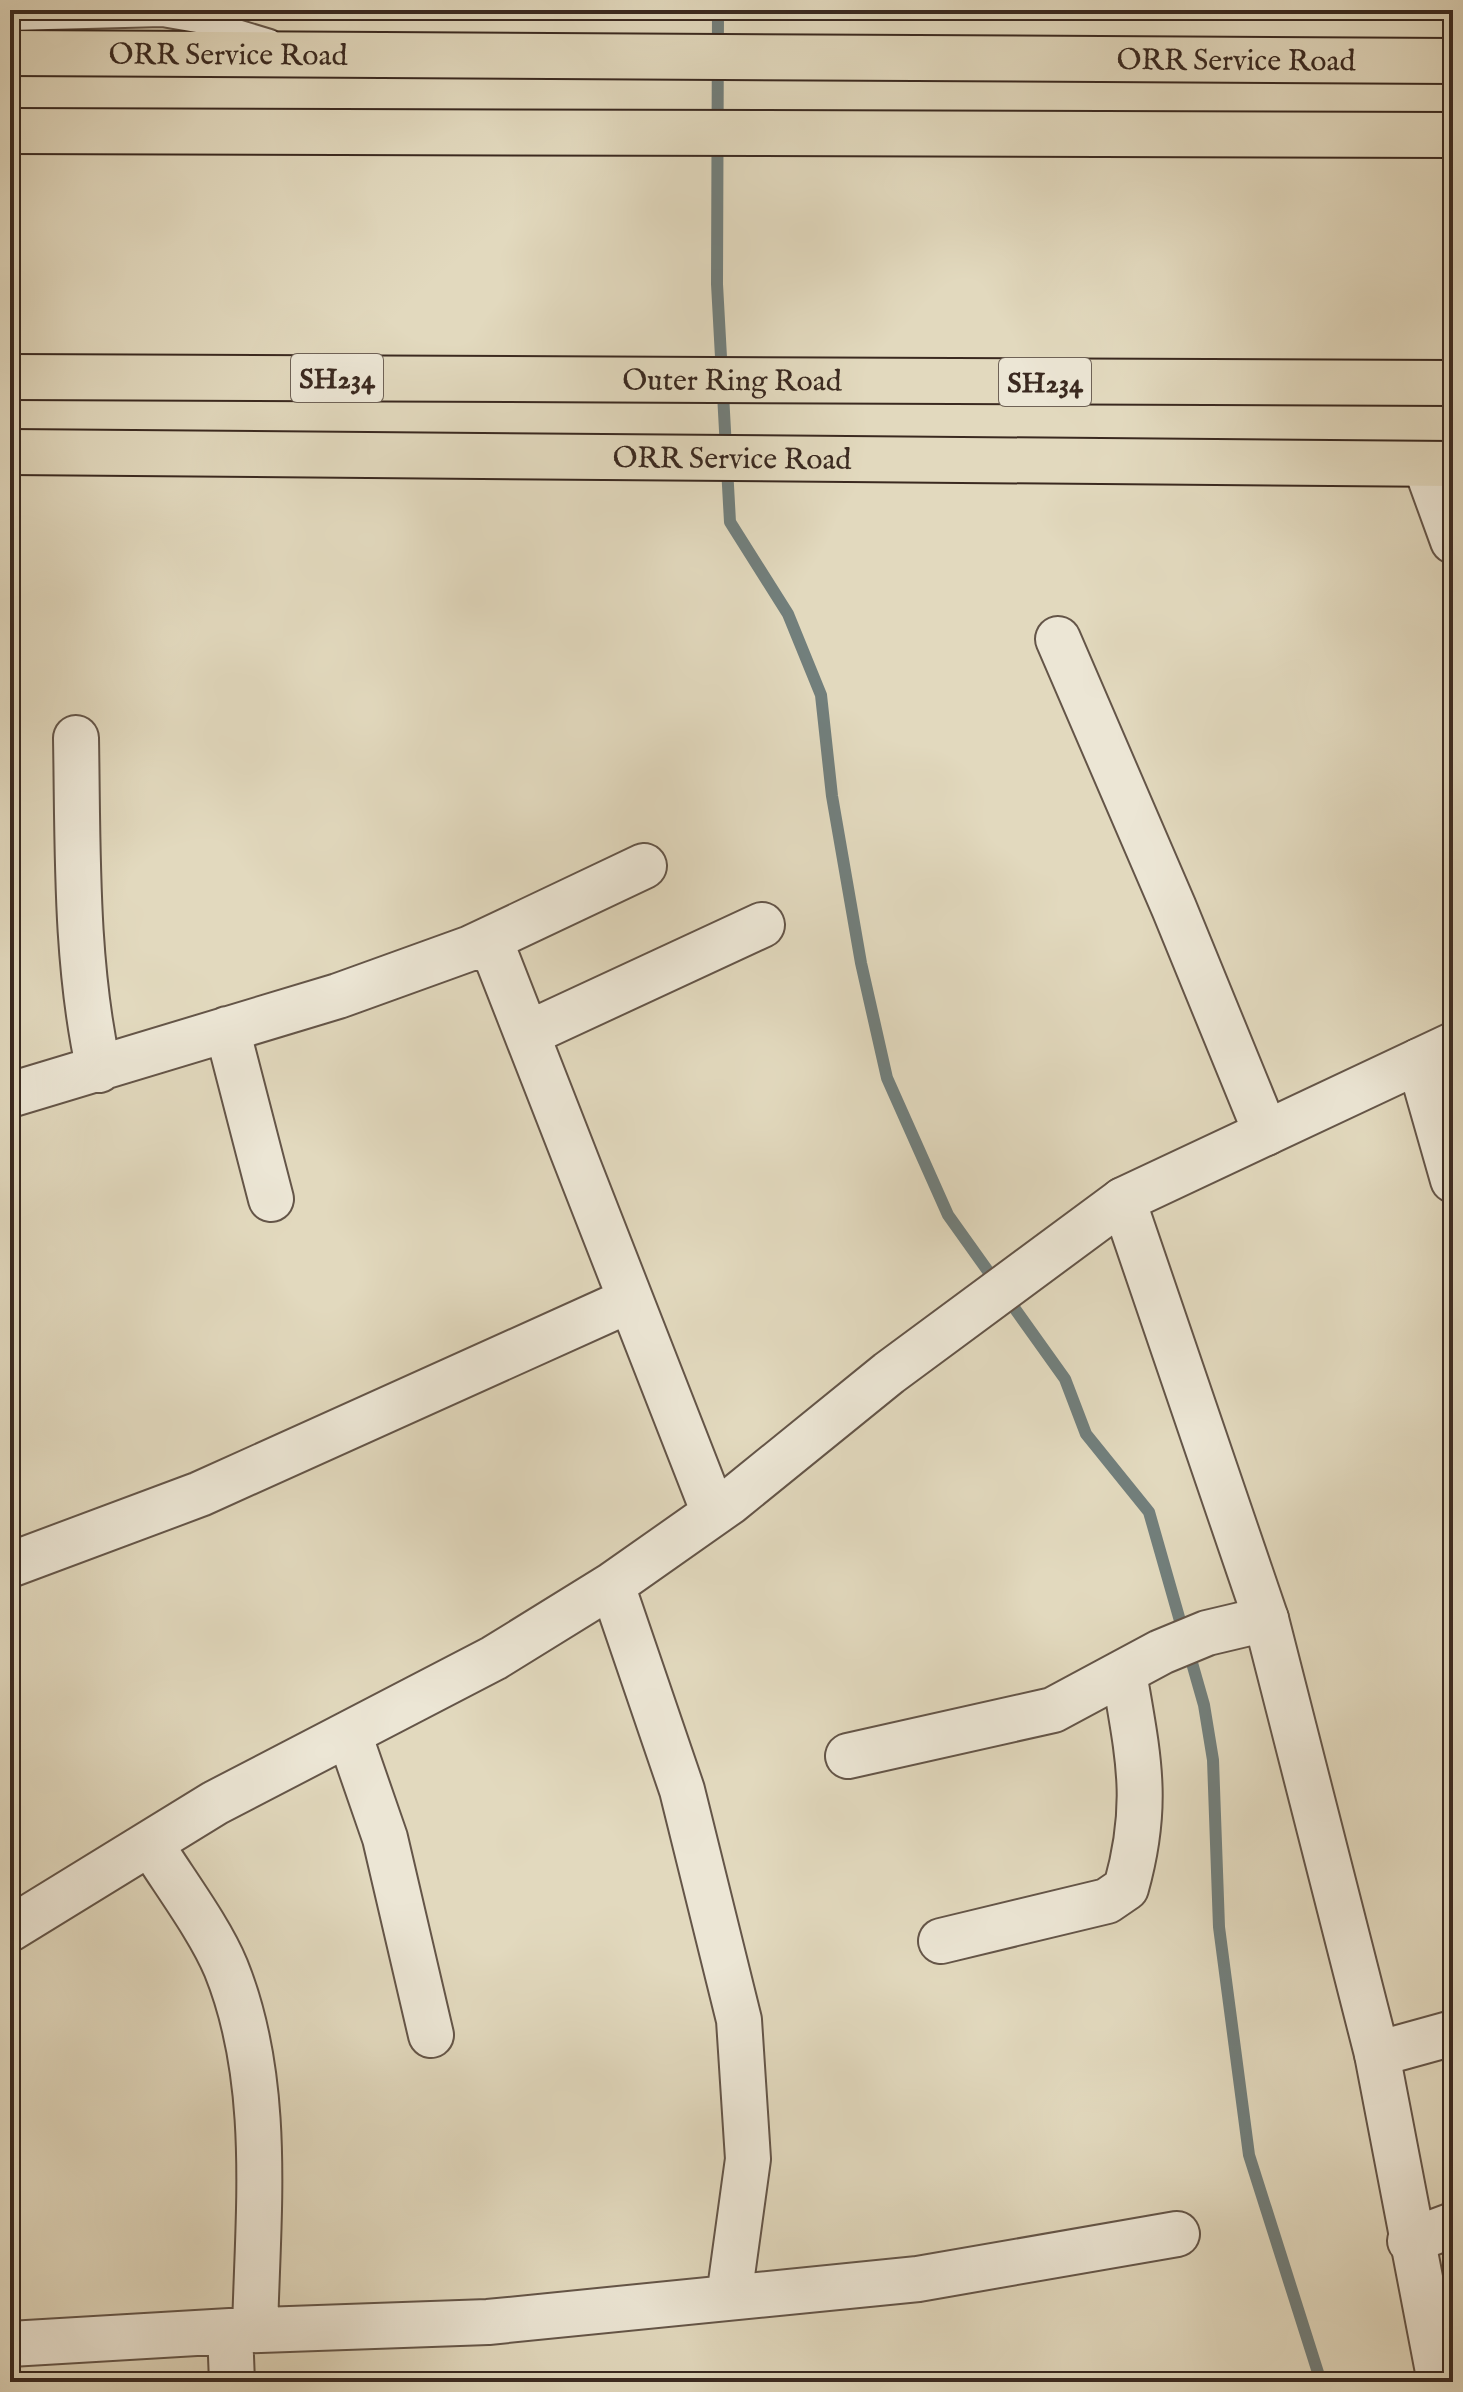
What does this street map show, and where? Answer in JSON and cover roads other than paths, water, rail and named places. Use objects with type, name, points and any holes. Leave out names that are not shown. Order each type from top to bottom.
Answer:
[{"type":"main road","name":"ORR Service Road","points":[[10,53],[1453,61]]},
{"type":"main road","points":[[10,131],[1453,135]]},
{"type":"main road","name":"Outer Ring Road","points":[[10,377],[1453,383]]},
{"type":"main road","name":"ORR Service Road","points":[[10,452],[1439,464]]},
{"type":"street","points":[[1439,464],[1453,541]]},
{"type":"street","points":[[1058,639],[1266,1133]]},
{"type":"street","points":[[76,738],[80,901],[89,1023],[99,1070]]},
{"type":"street","points":[[10,1095],[338,996],[471,948],[644,866]]},
{"type":"street","points":[[527,1034],[762,925]]},
{"type":"street","points":[[471,948],[486,948],[497,958],[714,1513]]},
{"type":"street","points":[[227,1029],[271,1199]]},
{"type":"street","points":[[10,1929],[215,1803],[494,1658],[612,1585],[714,1513],[889,1373],[1123,1200],[1436,1053],[1453,1180]]},
{"type":"street","points":[[1123,1200],[1266,1619],[1377,2054],[1410,2241],[1440,2382]]},
{"type":"street","points":[[10,1565],[213,1488],[630,1300]]},
{"type":"street","points":[[612,1585],[682,1790],[739,2020],[748,2159],[729,2297]]},
{"type":"street","points":[[848,1756],[1053,1710],[1142,1662],[1207,1633],[1266,1619]]},
{"type":"street","points":[[941,1941],[1107,1901],[1126,1888],[1140,1828],[1142,1662]]},
{"type":"street","points":[[349,1734],[385,1838],[431,2035]]},
{"type":"street","points":[[150,1843],[226,1966],[248,2038],[260,2157],[243,2330],[232,2382]]},
{"type":"street","points":[[1377,2054],[1453,2033]]},
{"type":"street","points":[[1410,2241],[1453,2225]]},
{"type":"street","points":[[10,2344],[243,2330],[488,2322],[918,2279],[1177,2234]]},
{"type":"lane","points":[[10,19],[162,15],[214,24],[314,54]]},
{"type":"waterway","points":[[718,10],[717,284],[730,522],[788,614],[821,695],[832,796],[861,963],[887,1078],[948,1215],[1065,1379],[1086,1434],[1149,1512],[1204,1705],[1213,1760],[1219,1927],[1249,2155],[1321,2382]]}]
